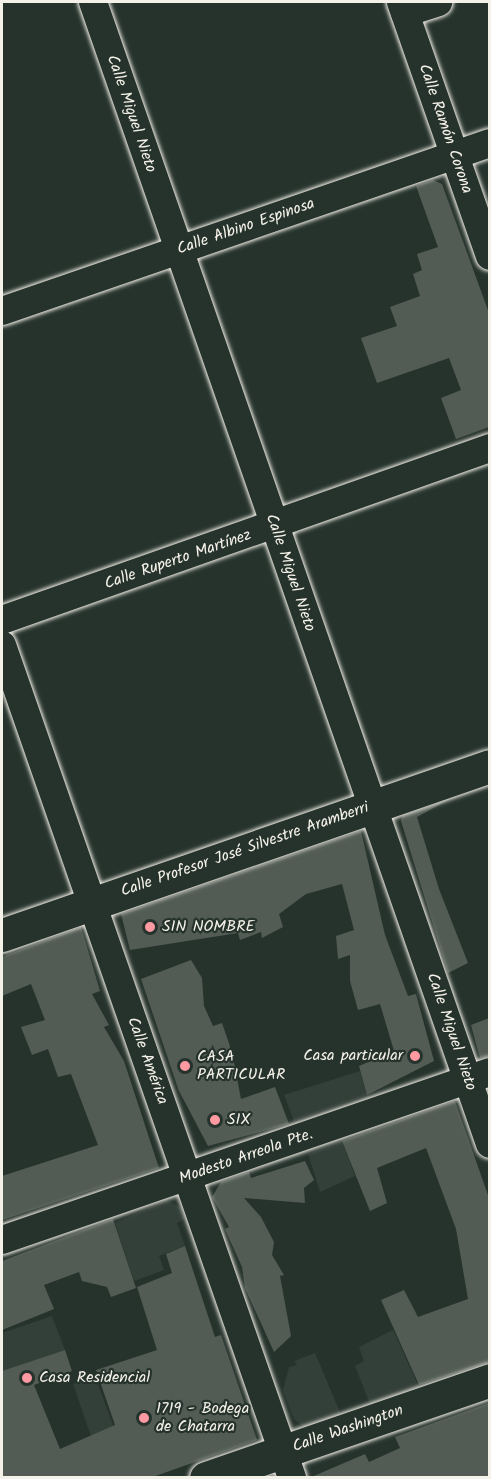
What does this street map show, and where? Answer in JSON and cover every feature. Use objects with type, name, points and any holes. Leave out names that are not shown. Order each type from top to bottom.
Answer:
[{"type":"main road","name":"Calle Profesor José Silvestre Aramberri","points":[[2,935],[489,766]]},
{"type":"main road","name":"Calle Washington","points":[[206,1478],[288,1464],[489,1380]]},
{"type":"street","name":"Calle Miguel Nieto","points":[[93,2],[373,806],[478,1075],[489,1144]]},
{"type":"street","points":[[403,7],[438,2]]},
{"type":"street","name":"Calle Ramón Corona","points":[[403,7],[489,256]]},
{"type":"street","name":"Calle Albino Espinosa","points":[[2,311],[489,142]]},
{"type":"street","name":"Calle Ruperto Martínez","points":[[2,620],[274,527],[489,448]]},
{"type":"street","name":"Calle América","points":[[2,645],[90,903],[288,1464]]},
{"type":"street","name":"Modesto Arreola Pte.","points":[[2,1240],[478,1075]]},
{"type":"shaded area","points":[[360,1071],[367,1095],[294,1121],[284,1095]]},
{"type":"shaded area","points":[[342,1141],[355,1176],[320,1192],[308,1154]]},
{"type":"shaded area","points":[[167,1200],[181,1208],[185,1219],[177,1223],[185,1246],[159,1256],[164,1270],[134,1281],[115,1223]]},
{"type":"shaded area","points":[[52,1316],[65,1350],[2,1371],[2,1333]]},
{"type":"shaded area","points":[[393,1330],[419,1387],[370,1404],[355,1366],[364,1361],[359,1347]]},
{"type":"shaded area","points":[[315,1353],[342,1417],[305,1428],[294,1419],[283,1390],[289,1367],[297,1365],[294,1361]]},
{"type":"shaded area","points":[[95,1376],[132,1477],[105,1477],[73,1384]]},
{"type":"building","points":[[433,180],[442,184],[489,313],[489,427],[456,439],[441,398],[461,390],[449,358],[377,383],[361,338],[397,326],[390,307],[420,296],[413,274],[422,270],[417,254],[438,247],[416,186]]},
{"type":"building","points":[[448,800],[417,817],[439,889],[468,963],[448,973],[401,821],[402,816]]},
{"type":"building","points":[[361,831],[385,935],[408,996],[416,994],[434,1061],[367,1095],[359,1066],[394,1051],[380,1004],[358,1010],[350,981],[350,955],[338,959],[336,936],[354,930],[342,884],[306,894],[279,914],[283,927],[262,938],[261,932],[240,940],[238,933],[130,950],[121,914]]},
{"type":"building","points":[[81,927],[100,991],[92,994],[109,1025],[104,1027],[124,1061],[159,1168],[2,1220],[2,1176],[98,1145],[71,1074],[58,1077],[48,1049],[32,1055],[21,1027],[45,1020],[31,984],[2,996],[2,957]]},
{"type":"building","points":[[191,960],[202,978],[204,1006],[213,1026],[222,1023],[232,1052],[241,1099],[275,1087],[289,1124],[208,1146],[179,1091],[141,979]]},
{"type":"building","points":[[489,1018],[489,1056],[480,1058],[471,1025]]},
{"type":"building","points":[[455,1101],[489,1198],[489,1362],[419,1385],[381,1300],[404,1290],[418,1317],[468,1299],[456,1229],[426,1148],[377,1168],[387,1203],[370,1211],[342,1141]]},
{"type":"building","points":[[305,1161],[314,1180],[304,1188],[305,1203],[244,1198],[261,1217],[274,1242],[272,1255],[284,1275],[280,1276],[291,1336],[274,1352],[245,1288],[242,1267],[225,1229],[229,1227],[212,1197],[221,1182],[249,1172],[251,1178]]},
{"type":"building","points":[[113,1219],[136,1288],[111,1297],[107,1287],[82,1281],[79,1272],[44,1285],[54,1309],[2,1330],[2,1261]]},
{"type":"building","points":[[185,1246],[215,1337],[221,1335],[257,1440],[150,1478],[2,1478],[2,1371],[65,1350],[72,1371],[34,1385],[60,1449],[115,1425],[96,1370],[157,1350],[137,1287],[172,1273],[166,1254]]},
{"type":"building","points":[[489,1403],[489,1477],[309,1478],[365,1454],[369,1462],[400,1448],[395,1437]]},
{"type":"place","name":"SIN NOMBRE","points":[[150,927]]},
{"type":"place","name":"Casa particular","points":[[415,1056]]},
{"type":"place","name":"CASA PARTICULAR","points":[[185,1066]]},
{"type":"place","name":"SIX","points":[[215,1120]]},
{"type":"place","name":"Casa Residencial","points":[[27,1378]]},
{"type":"place","name":"1719 - Bodega de Chatarra","points":[[144,1418]]}]
